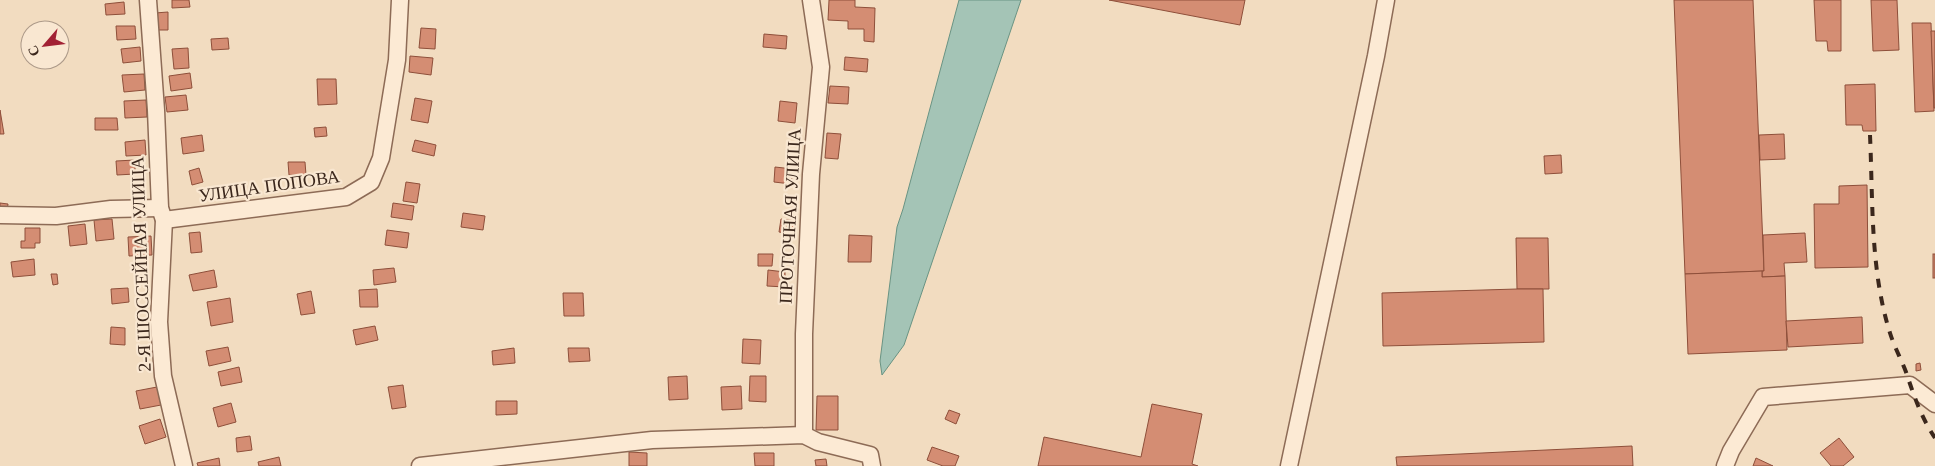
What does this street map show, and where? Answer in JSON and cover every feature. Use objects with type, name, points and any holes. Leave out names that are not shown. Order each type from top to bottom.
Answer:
[{"type":"street","name":"2-Я ШОССЕЙНАЯ УЛИЦА","points":[[148,0],[162,214],[159,322],[163,367],[184,466]]},
{"type":"street","name":"УЛИЦА ПОПОВА","points":[[0,215],[56,216],[111,209],[162,214],[346,197],[372,182],[381,158],[397,60],[400,0]]},
{"type":"street","name":"ПРОТОЧНАЯ УЛИЦА","points":[[804,435],[804,334],[811,174],[821,67],[811,0]]},
{"type":"street","points":[[1290,466],[1376,56],[1386,0]]},
{"type":"street","points":[[1725,466],[1731,451],[1763,397],[1910,385],[1935,404]]},
{"type":"street","points":[[420,466],[528,460],[652,440],[804,435],[818,442],[870,455],[872,466]]},
{"type":"shaded area","points":[[959,0],[1021,0],[904,345],[882,375],[880,361],[897,227]]},
{"type":"building","points":[[172,0],[189,0],[190,7],[172,8]]},
{"type":"building","points":[[829,0],[855,0],[855,7],[875,8],[874,42],[864,41],[864,29],[848,29],[848,21],[828,20]]},
{"type":"building","points":[[1109,0],[1245,0],[1240,25]]},
{"type":"building","points":[[1674,0],[1753,0],[1764,271],[1685,274]]},
{"type":"building","points":[[1814,0],[1841,0],[1841,51],[1828,51],[1827,41],[1816,41]]},
{"type":"building","points":[[1871,0],[1897,0],[1899,50],[1873,51]]},
{"type":"building","points":[[124,2],[125,14],[106,15],[105,4]]},
{"type":"building","points":[[168,12],[168,30],[156,30],[155,13]]},
{"type":"building","points":[[1912,23],[1931,23],[1934,111],[1915,112]]},
{"type":"building","points":[[116,26],[135,26],[136,39],[117,40]]},
{"type":"building","points":[[421,28],[436,29],[435,49],[419,48]]},
{"type":"building","points":[[1931,31],[1935,31],[1935,108],[1934,108]]},
{"type":"building","points":[[764,34],[787,36],[786,49],[763,47]]},
{"type":"building","points":[[228,38],[229,49],[212,50],[211,39]]},
{"type":"building","points":[[140,47],[141,61],[123,63],[121,49]]},
{"type":"building","points":[[188,48],[189,68],[174,69],[172,49]]},
{"type":"building","points":[[410,56],[433,58],[431,75],[409,72]]},
{"type":"building","points":[[845,57],[868,59],[867,72],[844,70]]},
{"type":"building","points":[[190,73],[192,88],[171,91],[169,76]]},
{"type":"building","points":[[144,74],[145,90],[124,92],[122,75]]},
{"type":"building","points":[[317,79],[336,79],[337,104],[318,105]]},
{"type":"building","points":[[1875,84],[1876,131],[1863,131],[1862,125],[1846,125],[1845,85]]},
{"type":"building","points":[[830,86],[849,87],[848,104],[828,103]]},
{"type":"building","points":[[186,95],[188,110],[167,112],[165,97]]},
{"type":"building","points":[[415,98],[432,101],[428,123],[411,120]]},
{"type":"building","points":[[146,100],[147,117],[125,118],[124,101]]},
{"type":"building","points":[[780,101],[797,103],[795,123],[778,121]]},
{"type":"building","points":[[0,110],[4,134],[0,134]]},
{"type":"building","points":[[95,118],[117,118],[118,130],[95,130]]},
{"type":"building","points":[[326,127],[327,136],[315,137],[314,128]]},
{"type":"building","points":[[827,133],[841,134],[838,159],[825,158]]},
{"type":"building","points":[[1784,134],[1785,159],[1760,160],[1759,135]]},
{"type":"building","points":[[202,135],[204,151],[183,154],[181,138]]},
{"type":"building","points":[[145,140],[146,155],[126,156],[125,142]]},
{"type":"building","points":[[415,140],[436,145],[434,156],[412,151]]},
{"type":"building","points":[[1561,155],[1562,173],[1545,174],[1544,156]]},
{"type":"building","points":[[135,160],[135,174],[117,175],[116,161]]},
{"type":"building","points":[[288,162],[305,162],[306,175],[289,175]]},
{"type":"building","points":[[775,167],[793,169],[791,184],[774,182]]},
{"type":"building","points":[[199,168],[203,182],[192,185],[189,171]]},
{"type":"building","points":[[406,182],[420,184],[417,203],[403,201]]},
{"type":"building","points":[[1867,185],[1868,267],[1815,268],[1814,204],[1839,204],[1839,186]]},
{"type":"building","points":[[0,203],[8,204],[7,212],[0,211]]},
{"type":"building","points":[[393,203],[414,206],[412,220],[391,217]]},
{"type":"building","points":[[463,213],[485,216],[483,230],[461,227]]},
{"type":"building","points":[[112,219],[114,239],[96,241],[94,220]]},
{"type":"building","points":[[781,219],[796,221],[794,234],[779,232]]},
{"type":"building","points":[[85,224],[87,244],[70,246],[68,226]]},
{"type":"building","points":[[25,228],[40,228],[40,243],[35,243],[35,248],[21,248],[21,241],[25,241]]},
{"type":"building","points":[[387,230],[409,233],[407,248],[385,245]]},
{"type":"building","points":[[200,232],[202,252],[191,253],[189,233]]},
{"type":"building","points":[[1805,233],[1807,262],[1784,263],[1785,276],[1762,277],[1762,271],[1764,271],[1763,235]]},
{"type":"building","points":[[849,235],[872,236],[871,262],[848,262]]},
{"type":"building","points":[[151,236],[152,255],[129,256],[128,237]]},
{"type":"building","points":[[1516,238],[1548,238],[1549,289],[1517,289]]},
{"type":"building","points":[[758,254],[773,254],[772,266],[758,266]]},
{"type":"building","points":[[1933,254],[1935,254],[1935,278],[1933,278]]},
{"type":"building","points":[[34,259],[35,275],[13,277],[11,262]]},
{"type":"building","points":[[394,268],[396,282],[374,285],[373,270]]},
{"type":"building","points":[[214,270],[217,287],[193,291],[189,275]]},
{"type":"building","points":[[768,270],[785,272],[785,287],[767,286]]},
{"type":"building","points":[[1762,271],[1762,277],[1785,276],[1787,350],[1688,354],[1685,274]]},
{"type":"building","points":[[51,274],[57,274],[58,284],[53,285]]},
{"type":"building","points":[[128,288],[129,302],[112,304],[111,289]]},
{"type":"building","points":[[377,289],[378,307],[360,307],[359,290]]},
{"type":"building","points":[[1543,289],[1544,342],[1383,346],[1382,293]]},
{"type":"building","points":[[311,291],[315,313],[301,315],[297,294]]},
{"type":"building","points":[[563,293],[583,293],[584,316],[564,316]]},
{"type":"building","points":[[230,298],[233,322],[211,326],[207,302]]},
{"type":"building","points":[[1862,317],[1863,343],[1788,347],[1786,321]]},
{"type":"building","points":[[375,326],[378,340],[356,345],[353,330]]},
{"type":"building","points":[[111,327],[125,328],[125,345],[110,344]]},
{"type":"building","points":[[743,339],[761,340],[760,364],[742,363]]},
{"type":"building","points":[[228,347],[231,361],[209,366],[206,351]]},
{"type":"building","points":[[514,348],[515,363],[493,365],[492,351]]},
{"type":"building","points":[[568,348],[589,348],[590,361],[569,362]]},
{"type":"building","points":[[1920,363],[1921,370],[1916,371],[1916,364]]},
{"type":"building","points":[[239,367],[242,382],[221,386],[218,372]]},
{"type":"building","points":[[687,376],[688,399],[669,400],[668,377]]},
{"type":"building","points":[[750,376],[766,376],[766,402],[749,401]]},
{"type":"building","points":[[403,385],[406,407],[392,409],[388,387]]},
{"type":"building","points":[[741,386],[742,409],[722,410],[721,387]]},
{"type":"building","points":[[157,387],[161,405],[140,409],[136,391]]},
{"type":"building","points":[[817,396],[838,396],[838,430],[816,430]]},
{"type":"building","points":[[496,401],[517,401],[517,414],[496,415]]},
{"type":"building","points":[[231,403],[236,422],[218,427],[213,408]]},
{"type":"building","points":[[1152,404],[1202,414],[1192,464],[1198,466],[1038,466],[1044,437],[1141,457]]},
{"type":"building","points":[[949,410],[960,414],[956,424],[945,419]]},
{"type":"building","points":[[160,419],[166,437],[145,444],[139,426]]},
{"type":"building","points":[[250,436],[252,450],[237,452],[236,438]]},
{"type":"building","points":[[1839,438],[1854,457],[1843,466],[1831,466],[1820,453]]},
{"type":"building","points":[[1632,446],[1633,466],[1397,466],[1396,457]]},
{"type":"building","points":[[932,447],[959,456],[955,466],[943,466],[927,460]]},
{"type":"building","points":[[629,452],[647,453],[647,466],[629,466]]},
{"type":"building","points":[[754,453],[774,453],[774,466],[755,466]]},
{"type":"building","points":[[279,457],[281,466],[259,466],[258,462]]},
{"type":"building","points":[[219,458],[220,466],[198,466],[197,463]]},
{"type":"building","points":[[1756,458],[1773,466],[1753,466]]},
{"type":"building","points":[[826,459],[827,466],[816,466],[815,460]]},
{"type":"railway","points":[[1870,135],[1876,260],[1884,309],[1892,338],[1918,406],[1935,438]]}]
